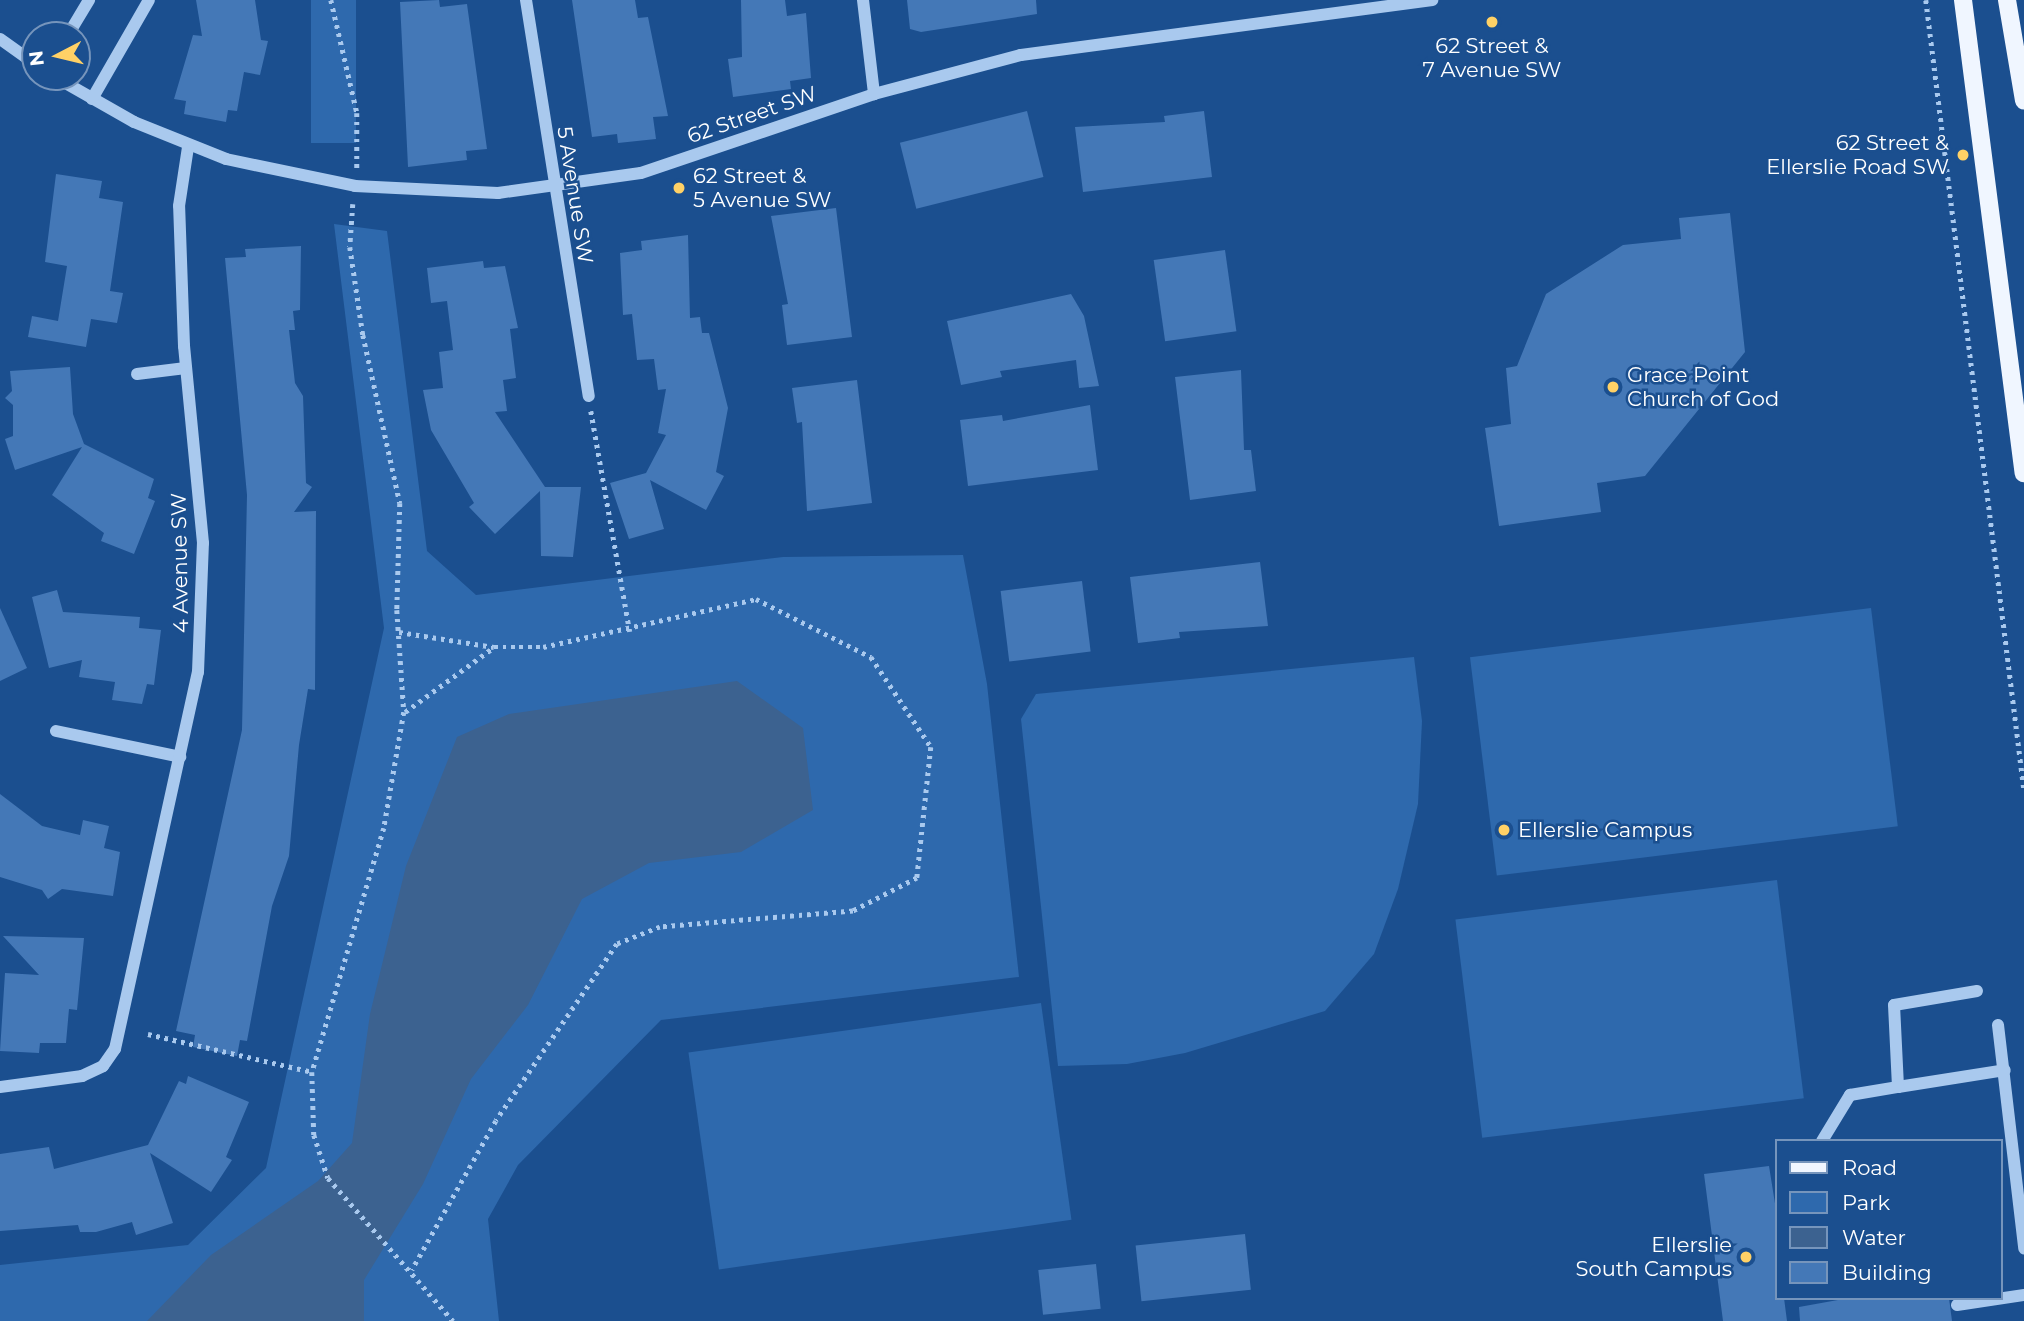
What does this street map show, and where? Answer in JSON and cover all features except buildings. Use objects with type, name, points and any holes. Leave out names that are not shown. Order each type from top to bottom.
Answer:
[{"type":"main road","points":[[1963,0],[2024,473]]},
{"type":"main road","points":[[2007,0],[2024,101]]},
{"type":"street","points":[[76,21],[89,0]]},
{"type":"street","points":[[92,99],[149,0]]},
{"type":"street","name":"5 Avenue SW","points":[[526,0],[589,396]]},
{"type":"street","points":[[863,0],[874,94]]},
{"type":"street","name":"62 Street SW","points":[[79,91],[188,147],[355,186],[452,193],[554,188],[641,173],[874,94],[1056,49],[1377,3],[1433,0]]},
{"type":"street","points":[[0,38],[21,54]]},
{"type":"street","name":"4 Avenue SW","points":[[0,1087],[82,1076],[103,1066],[120,1034],[198,672],[203,586],[186,368],[179,206],[188,147]]},
{"type":"street","points":[[137,374],[186,368]]},
{"type":"street","points":[[56,731],[180,757]]},
{"type":"street","points":[[1898,1087],[1894,1005],[1977,991]]},
{"type":"street","points":[[1998,1025],[2024,1248]]},
{"type":"street","points":[[1823,1139],[1850,1095],[2005,1070]]},
{"type":"street","points":[[2003,1298],[2024,1295]]},
{"type":"street","points":[[1956,1305],[1990,1300]]},
{"type":"path","points":[[331,0],[358,113],[358,170]]},
{"type":"path","points":[[1926,0],[2024,789]]},
{"type":"path","points":[[353,202],[350,247],[363,335],[397,481],[399,632],[404,712],[384,828],[313,1072],[316,1150],[328,1178],[383,1236],[453,1321]]},
{"type":"path","points":[[589,396],[616,573],[630,632]]},
{"type":"path","points":[[399,632],[494,647],[543,647],[630,632],[756,599],[871,657],[931,747],[917,878],[853,911],[627,935],[496,1121],[412,1270]]},
{"type":"path","points":[[404,712],[494,647]]},
{"type":"path","points":[[148,1034],[313,1072]]},
{"type":"green space","points":[[311,0],[356,0],[356,143],[311,143]]},
{"type":"green space","points":[[334,224],[387,231],[427,551],[476,595],[783,557],[963,555],[987,684],[1019,977],[661,1020],[518,1165],[488,1219],[499,1321],[0,1321],[0,1265],[188,1245],[266,1168],[384,628]]},
{"type":"green space","points":[[1871,608],[1898,826],[1497,876],[1470,657]]},
{"type":"green space","points":[[1414,657],[1422,721],[1418,804],[1398,889],[1374,954],[1325,1011],[1185,1053],[1127,1064],[1058,1066],[1021,719],[1036,694]]},
{"type":"green space","points":[[1777,880],[1804,1098],[1482,1138],[1455,919]]},
{"type":"green space","points":[[1041,1003],[1071,1220],[719,1269],[688,1053]]},
{"type":"water","points":[[737,681],[803,728],[813,810],[741,852],[649,863],[582,899],[528,1005],[471,1079],[423,1184],[364,1280],[364,1321],[147,1321],[211,1255],[318,1181],[352,1143],[370,1014],[406,866],[457,737],[509,714]]},
{"type":"place","name":"62 Street & 7 Avenue SW","points":[[1492,22]]},
{"type":"place","name":"62 Street & Ellerslie Road SW","points":[[1963,155]]},
{"type":"place","name":"62 Street & 5 Avenue SW","points":[[679,188]]},
{"type":"place","name":"Grace Point Church of God","points":[[1613,387]]},
{"type":"place","name":"Ellerslie Campus","points":[[1504,830]]},
{"type":"place","name":"Ellerslie South Campus","points":[[1746,1257]]}]
